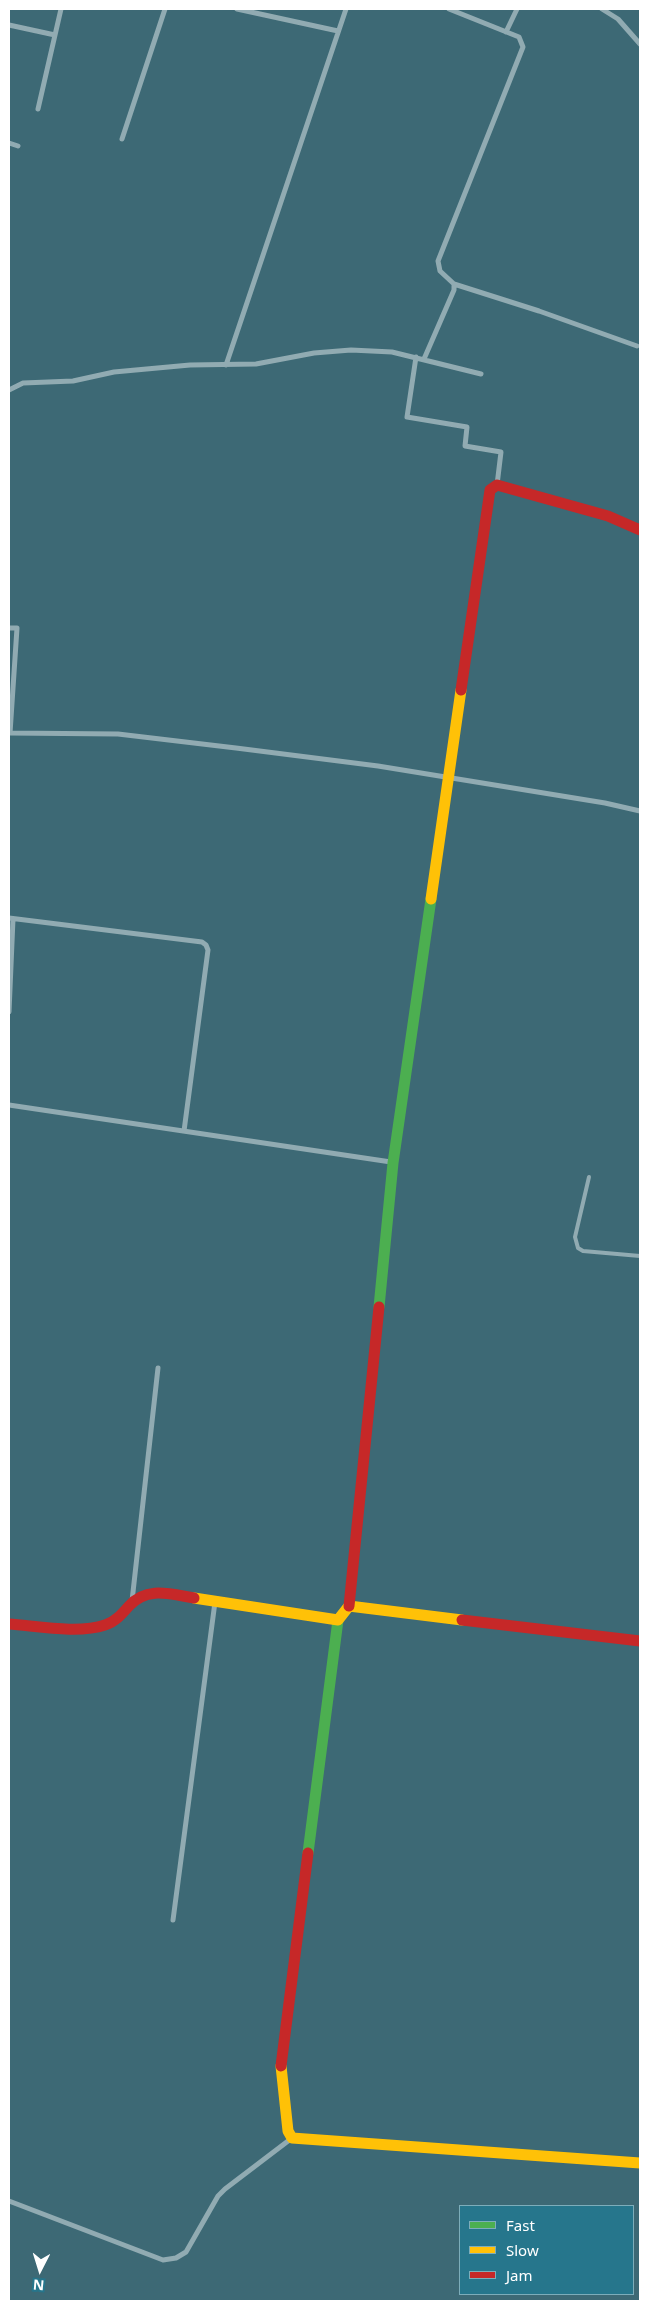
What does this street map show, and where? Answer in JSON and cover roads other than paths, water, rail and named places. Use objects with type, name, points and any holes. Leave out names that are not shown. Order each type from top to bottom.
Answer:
[{"type":"street","points":[[38,109],[62,9]]},
{"type":"street","points":[[122,139],[165,9]]},
{"type":"street","points":[[236,9],[338,31]]},
{"type":"street","points":[[226,366],[346,9]]},
{"type":"street","points":[[450,9],[519,37],[523,47],[438,261],[440,271],[454,284],[540,311],[637,346]]},
{"type":"street","points":[[506,32],[517,9]]},
{"type":"street","points":[[602,9],[618,19],[640,44]]},
{"type":"street","points":[[9,25],[55,36]]},
{"type":"street","points":[[9,143],[18,146]]},
{"type":"street","points":[[424,359],[454,290],[454,284]]},
{"type":"street","points":[[9,390],[23,383],[73,381],[114,372],[190,365],[226,366],[256,364],[314,353],[351,350],[392,352],[481,374]]},
{"type":"street","points":[[292,2138],[288,2131],[281,2066],[338,1620],[349,1606],[392,1162],[490,490],[497,485],[501,452],[465,446],[467,427],[407,417],[416,357]]},
{"type":"street","points":[[497,485],[608,516],[640,530]]},
{"type":"street","points":[[9,628],[17,628],[9,733],[118,734],[246,749],[448,778],[640,811]]},
{"type":"street","points":[[9,1012],[11,919],[202,942],[208,950],[184,1131]]},
{"type":"street","points":[[9,1105],[392,1162]]},
{"type":"street","points":[[132,1601],[158,1368]]},
{"type":"street","points":[[9,1624],[95,1628],[114,1621],[132,1601],[142,1595],[156,1592],[338,1620]]},
{"type":"street","points":[[173,1920],[215,1601]]},
{"type":"street","points":[[349,1606],[640,1641]]},
{"type":"street","points":[[9,2202],[163,2260],[176,2258],[186,2252],[218,2196],[224,2189],[292,2138],[640,2163]]},
{"type":"lane","points":[[589,1178],[575,1237],[576,1244],[583,1251],[640,1256]]}]
